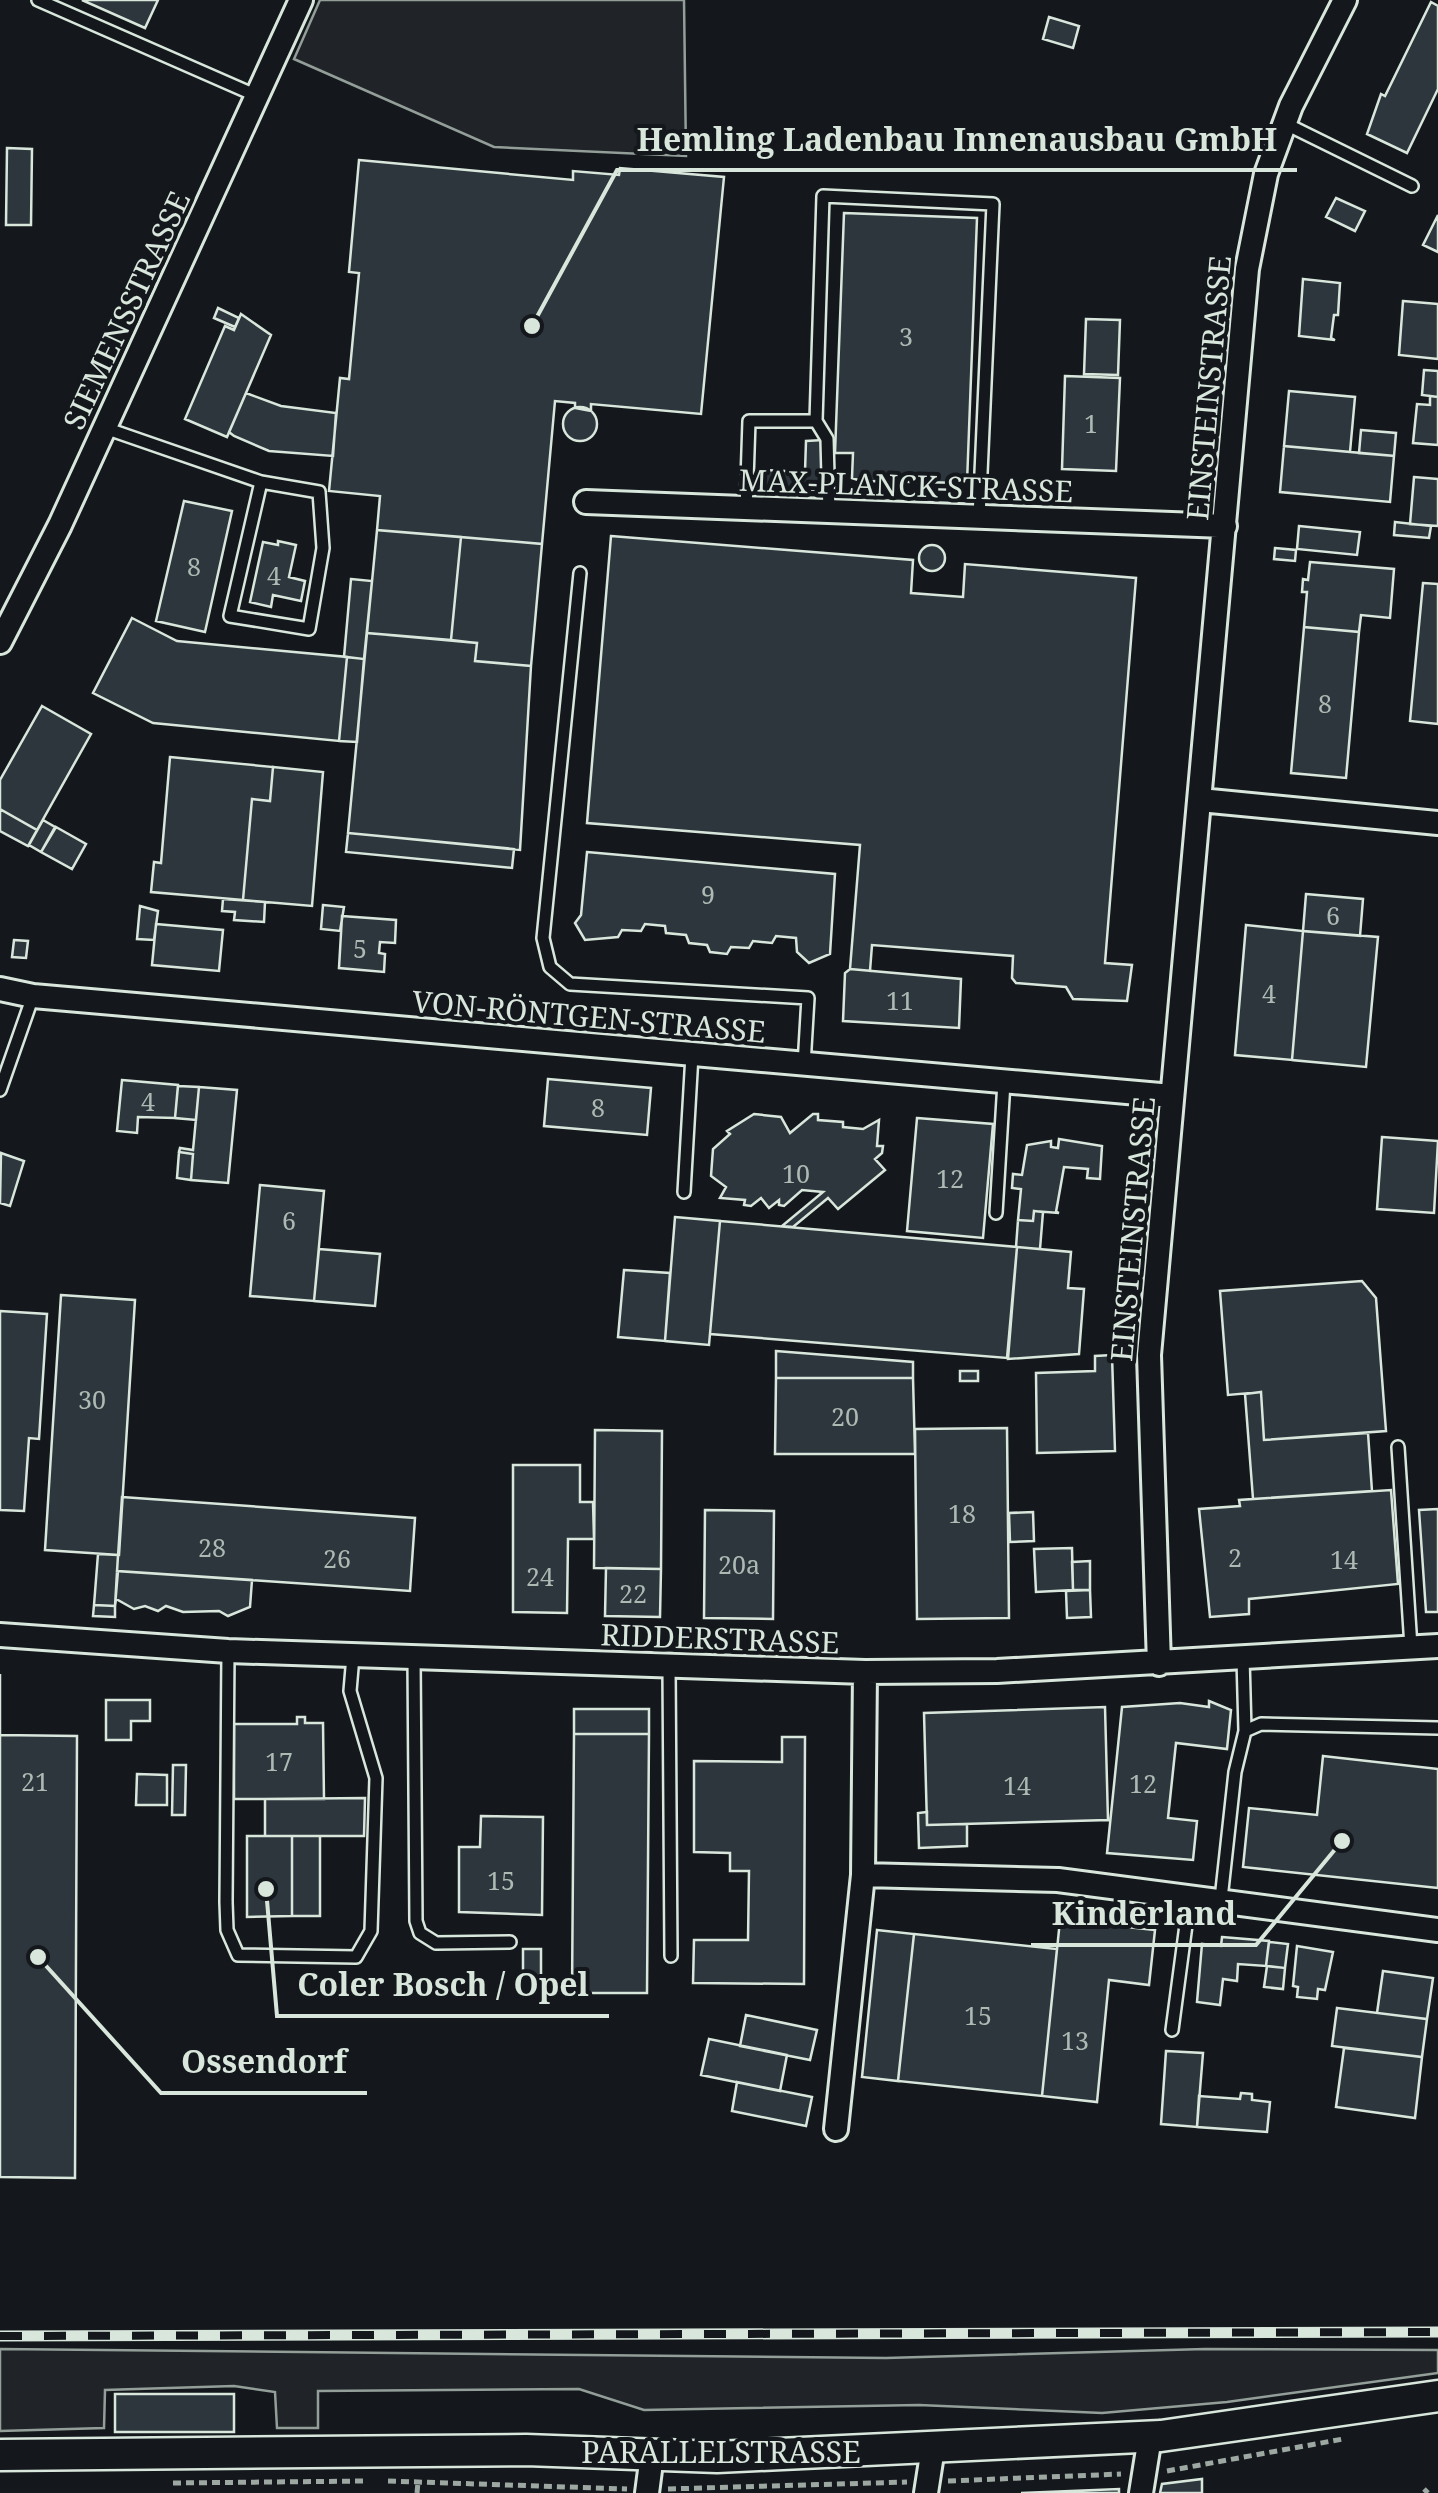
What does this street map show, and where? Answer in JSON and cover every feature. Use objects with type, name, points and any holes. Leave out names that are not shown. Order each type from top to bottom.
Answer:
[{"type":"main road","name":"PARALLELSTRASSE","points":[[0,2455],[526,2450],[716,2457],[1150,2437],[1438,2396]]},
{"type":"street","name":"SIEMENSSTRASSE","points":[[0,642],[104,428],[301,0]]},
{"type":"street","name":"EINSTEINSTRASSE","points":[[1159,1664],[1149,1355],[1247,269],[1266,174],[1284,123],[1345,0]]},
{"type":"street","name":"MAX-PLANCK-STRASSE","points":[[586,502],[1225,526]]},
{"type":"street","points":[[1200,800],[1438,823]]},
{"type":"street","name":"VON-RÖNTGEN-STRASSE","points":[[0,989],[33,996],[1172,1096]]},
{"type":"street","name":"RIDDERSTRASSE","points":[[0,1636],[228,1651],[865,1672],[1159,1664],[1438,1646]]},
{"type":"street","points":[[836,2129],[863,1875],[865,1672]]},
{"type":"street","points":[[863,1875],[1058,1880],[1438,1930]]},
{"type":"street","points":[[1141,2493],[1150,2437]]},
{"type":"street","points":[[926,2493],[933,2448]]},
{"type":"street","points":[[646,2493],[652,2455]]},
{"type":"lane","points":[[38,0],[258,96]]},
{"type":"lane","points":[[1284,123],[1412,186]]},
{"type":"lane","points":[[828,513],[827,439],[816,421],[823,196],[993,204],[978,518]]},
{"type":"lane","points":[[746,510],[750,421],[816,421]]},
{"type":"lane","points":[[104,428],[261,482],[318,492],[323,548],[308,629],[230,616],[261,482]]},
{"type":"lane","points":[[580,572],[543,938],[550,966],[570,984],[808,998],[804,1065]]},
{"type":"lane","points":[[0,1090],[33,996]]},
{"type":"lane","points":[[684,1192],[692,1055]]},
{"type":"lane","points":[[996,1212],[1004,1082]]},
{"type":"lane","points":[[1398,1447],[1411,1647]]},
{"type":"lane","points":[[228,1651],[226,1902],[227,1930],[238,1956],[356,1957],[366,1947],[371,1931],[376,1778],[350,1690],[353,1656]]},
{"type":"lane","points":[[414,1658],[416,1921],[420,1933],[436,1943],[510,1942]]},
{"type":"lane","points":[[1221,1899],[1235,1772],[1245,1731],[1243,1658]]},
{"type":"lane","points":[[669,1667],[671,1956]]},
{"type":"lane","points":[[1245,1731],[1261,1724],[1438,1728]]},
{"type":"lane","points":[[1172,2030],[1190,1895]]},
{"type":"path","points":[[417,2493],[418,2482]]},
{"type":"shaded area","points":[[320,0],[684,0],[686,156],[494,147],[294,59]]},
{"type":"shaded area","points":[[0,2349],[886,2358],[1205,2349],[1438,2350],[1438,2373],[1227,2402],[1102,2413],[919,2405],[644,2410],[579,2389],[318,2391],[318,2428],[277,2428],[275,2392],[234,2386],[105,2390],[104,2428],[0,2431]]},
{"type":"building","points":[[82,0],[158,0],[145,28]]},
{"type":"building","points":[[1431,2],[1438,6],[1438,89],[1407,153],[1367,134],[1381,94],[1385,96]]},
{"type":"building","points":[[1049,17],[1079,26],[1073,48],[1043,39]]},
{"type":"building","points":[[7,148],[32,149],[31,225],[6,225]]},
{"type":"building","points":[[359,160],[573,180],[573,171],[619,175],[620,168],[724,177],[701,414],[591,404],[591,411],[575,408],[575,403],[555,401],[542,544],[377,530],[380,496],[329,491],[340,378],[349,379],[359,273],[349,272]]},
{"type":"building","points":[[1336,198],[1365,211],[1355,231],[1326,217]]},
{"type":"building","points":[[844,213],[977,218],[967,483],[861,481],[852,478],[853,453],[835,453]]},
{"type":"building","points":[[1438,215],[1438,252],[1423,245]]},
{"type":"building","points":[[1303,279],[1340,283],[1338,315],[1334,315],[1331,338],[1335,340],[1299,336]]},
{"type":"building","points":[[1403,301],[1438,304],[1438,359],[1399,355]]},
{"type":"building","points":[[218,308],[239,318],[235,327],[214,318]]},
{"type":"building","points":[[241,314],[271,335],[227,437],[185,419],[225,326],[234,330]]},
{"type":"building","points":[[1086,319],[1120,320],[1118,375],[1084,374]]},
{"type":"building","points":[[1424,370],[1438,371],[1438,397],[1422,395]]},
{"type":"building","points":[[1065,376],[1120,378],[1116,471],[1062,469]]},
{"type":"building","points":[[1289,391],[1355,397],[1350,452],[1284,446]]},
{"type":"building","points":[[246,393],[281,406],[336,413],[333,456],[269,451],[234,436],[229,432]]},
{"type":"building","points":[[1430,396],[1438,397],[1438,445],[1413,443],[1417,404],[1430,405]]},
{"type":"building","points":[[580,407],[592,412],[597,424],[592,436],[580,441],[568,436],[563,424],[568,412]]},
{"type":"building","points":[[1361,430],[1396,433],[1394,456],[1359,453]]},
{"type":"building","points":[[823,440],[820,490],[764,488],[766,470],[805,472],[806,441]]},
{"type":"building","points":[[1284,446],[1394,456],[1390,502],[1280,492]]},
{"type":"building","points":[[1414,477],[1438,479],[1438,526],[1410,524]]},
{"type":"building","points":[[184,501],[232,511],[205,632],[156,621]]},
{"type":"building","points":[[1395,522],[1431,526],[1429,538],[1394,535]]},
{"type":"building","points":[[1299,526],[1360,532],[1357,555],[1297,549]]},
{"type":"building","points":[[377,530],[461,537],[451,640],[367,633]]},
{"type":"building","points":[[611,536],[913,560],[911,593],[963,597],[965,564],[1136,578],[1105,963],[1132,965],[1127,1001],[1073,999],[1066,987],[1016,983],[1012,978],[1013,956],[872,945],[870,971],[850,969],[860,845],[587,823]]},
{"type":"building","points":[[461,537],[542,544],[531,666],[475,661],[477,643],[451,640]]},
{"type":"building","points":[[278,541],[296,545],[289,577],[305,581],[301,601],[273,595],[271,607],[250,602],[263,542],[278,545]]},
{"type":"building","points":[[932,545],[941,549],[945,558],[941,567],[932,571],[923,567],[919,558],[923,549]]},
{"type":"building","points":[[1275,548],[1296,550],[1295,561],[1274,559]]},
{"type":"building","points":[[1310,562],[1394,569],[1390,618],[1361,615],[1359,632],[1304,627],[1307,592],[1302,592],[1303,579],[1308,580]]},
{"type":"building","points":[[351,579],[372,581],[364,659],[344,657]]},
{"type":"building","points":[[1423,583],[1438,584],[1438,724],[1410,721]]},
{"type":"building","points":[[132,618],[177,641],[347,657],[339,741],[153,723],[93,693]]},
{"type":"building","points":[[1304,627],[1359,632],[1346,778],[1291,773]]},
{"type":"building","points":[[367,633],[477,643],[475,661],[531,666],[520,850],[348,833]]},
{"type":"building","points":[[347,657],[364,659],[357,742],[339,741]]},
{"type":"building","points":[[42,706],[91,734],[37,830],[0,809],[0,780]]},
{"type":"building","points":[[170,757],[273,767],[270,801],[252,799],[243,900],[151,892],[154,862],[161,863]]},
{"type":"building","points":[[273,767],[323,772],[312,906],[243,900],[252,799],[270,801]]},
{"type":"building","points":[[0,809],[37,830],[28,846],[0,831]]},
{"type":"building","points":[[43,820],[55,827],[41,852],[29,845]]},
{"type":"building","points":[[56,827],[86,844],[72,869],[41,852]]},
{"type":"building","points":[[348,833],[514,849],[512,868],[346,852]]},
{"type":"building","points":[[587,852],[835,874],[830,954],[809,963],[797,952],[796,938],[776,936],[772,943],[753,941],[749,948],[731,947],[727,954],[710,952],[707,945],[689,943],[686,935],[666,933],[665,926],[645,924],[641,931],[622,930],[618,937],[585,940],[575,923],[581,915]]},
{"type":"building","points":[[1306,894],[1363,899],[1360,936],[1303,931]]},
{"type":"building","points":[[223,899],[265,902],[264,922],[234,920],[235,912],[222,911]]},
{"type":"building","points":[[323,905],[344,907],[340,931],[321,929]]},
{"type":"building","points":[[140,906],[158,911],[154,940],[137,939]]},
{"type":"building","points":[[342,916],[396,920],[395,943],[380,942],[379,953],[385,954],[384,972],[339,968]]},
{"type":"building","points":[[156,924],[223,930],[219,971],[152,965]]},
{"type":"building","points":[[1246,925],[1303,931],[1292,1060],[1235,1055]]},
{"type":"building","points":[[1303,931],[1378,937],[1366,1067],[1292,1060]]},
{"type":"building","points":[[14,940],[28,941],[26,958],[12,957]]},
{"type":"building","points":[[850,969],[961,979],[959,1028],[843,1021],[845,973]]},
{"type":"building","points":[[548,1079],[651,1088],[647,1135],[544,1126]]},
{"type":"building","points":[[122,1080],[178,1085],[175,1118],[138,1117],[137,1133],[117,1131]]},
{"type":"building","points":[[178,1086],[199,1087],[196,1120],[175,1118]]},
{"type":"building","points":[[199,1087],[237,1090],[228,1183],[191,1180],[193,1154],[179,1152],[180,1148],[193,1150]]},
{"type":"building","points":[[754,1114],[781,1117],[790,1133],[813,1114],[818,1114],[818,1120],[863,1129],[879,1120],[877,1146],[883,1146],[875,1159],[885,1170],[838,1209],[828,1198],[793,1227],[782,1226],[823,1192],[802,1190],[784,1206],[779,1205],[779,1200],[769,1208],[761,1198],[751,1206],[744,1205],[745,1200],[720,1198],[726,1187],[711,1176],[713,1149],[730,1134],[727,1131]]},
{"type":"building","points":[[917,1118],[993,1124],[983,1238],[907,1231]]},
{"type":"building","points":[[1382,1137],[1438,1141],[1434,1213],[1377,1209]]},
{"type":"building","points":[[1059,1139],[1102,1146],[1100,1179],[1087,1178],[1088,1169],[1064,1167],[1056,1212],[1059,1213],[1034,1211],[1033,1221],[1018,1220],[1021,1189],[1012,1188],[1013,1174],[1022,1175],[1027,1145],[1051,1141],[1051,1147],[1058,1148]]},
{"type":"building","points":[[179,1152],[193,1154],[191,1180],[177,1178]]},
{"type":"building","points":[[1,1153],[24,1161],[10,1206],[0,1203]]},
{"type":"building","points":[[260,1185],[324,1191],[314,1301],[250,1296]]},
{"type":"building","points":[[1034,1211],[1043,1212],[1040,1249],[1016,1247],[1018,1220],[1033,1221]]},
{"type":"building","points":[[675,1217],[720,1221],[709,1345],[665,1341]]},
{"type":"building","points":[[720,1221],[1017,1247],[1007,1358],[710,1334]]},
{"type":"building","points":[[1017,1247],[1071,1252],[1068,1288],[1084,1289],[1079,1354],[1008,1359]]},
{"type":"building","points":[[319,1249],[380,1254],[375,1306],[314,1301]]},
{"type":"building","points":[[624,1270],[670,1273],[665,1341],[618,1337]]},
{"type":"building","points":[[1362,1281],[1376,1298],[1386,1431],[1264,1440],[1261,1392],[1228,1395],[1220,1291]]},
{"type":"building","points":[[61,1295],[135,1300],[119,1555],[45,1550]]},
{"type":"building","points":[[0,1311],[47,1314],[39,1439],[29,1438],[24,1511],[0,1510]]},
{"type":"building","points":[[776,1351],[913,1362],[913,1378],[776,1378]]},
{"type":"building","points":[[1112,1355],[1115,1451],[1037,1453],[1036,1373],[1095,1371],[1095,1356]]},
{"type":"building","points":[[960,1371],[978,1371],[978,1381],[960,1381]]},
{"type":"building","points":[[776,1378],[913,1378],[915,1454],[775,1454]]},
{"type":"building","points":[[1261,1392],[1264,1440],[1368,1433],[1372,1491],[1253,1499],[1245,1394]]},
{"type":"building","points":[[1007,1428],[1009,1618],[917,1619],[915,1429]]},
{"type":"building","points":[[595,1430],[662,1431],[661,1569],[594,1568]]},
{"type":"building","points":[[513,1465],[580,1465],[580,1502],[593,1502],[594,1539],[568,1539],[567,1613],[513,1612]]},
{"type":"building","points":[[1391,1490],[1398,1584],[1249,1599],[1249,1614],[1210,1617],[1199,1509],[1240,1506],[1239,1500]]},
{"type":"building","points":[[122,1497],[415,1518],[410,1591],[117,1571]]},
{"type":"building","points":[[1438,1509],[1438,1612],[1426,1612],[1419,1510]]},
{"type":"building","points":[[705,1510],[774,1511],[773,1619],[704,1618]]},
{"type":"building","points":[[1033,1512],[1034,1541],[1010,1542],[1009,1513]]},
{"type":"building","points":[[1072,1548],[1073,1590],[1036,1592],[1034,1549]]},
{"type":"building","points":[[98,1554],[118,1555],[115,1606],[94,1605]]},
{"type":"building","points":[[1090,1561],[1090,1590],[1073,1590],[1072,1562]]},
{"type":"building","points":[[606,1568],[661,1569],[660,1617],[605,1616]]},
{"type":"building","points":[[118,1571],[252,1580],[250,1607],[228,1616],[219,1611],[183,1612],[166,1606],[158,1611],[145,1606],[134,1609],[116,1599],[115,1606]]},
{"type":"building","points":[[1090,1590],[1091,1617],[1067,1618],[1066,1591]]},
{"type":"building","points":[[94,1605],[115,1606],[115,1617],[93,1616]]},
{"type":"building","points":[[106,1700],[150,1700],[150,1721],[131,1721],[131,1740],[106,1740]]},
{"type":"building","points":[[1209,1701],[1231,1710],[1227,1749],[1176,1743],[1168,1818],[1197,1821],[1193,1860],[1107,1853],[1122,1707],[1180,1703],[1209,1707]]},
{"type":"building","points":[[1105,1707],[1108,1820],[927,1825],[924,1713]]},
{"type":"building","points":[[574,1709],[649,1709],[649,1734],[574,1734]]},
{"type":"building","points":[[297,1717],[305,1717],[305,1723],[323,1723],[324,1799],[234,1799],[234,1724],[297,1724]]},
{"type":"building","points":[[574,1734],[649,1734],[647,1993],[572,1993]]},
{"type":"building","points":[[0,1735],[77,1736],[75,2178],[0,2177]]},
{"type":"building","points":[[782,1737],[805,1737],[804,1984],[693,1983],[694,1940],[748,1940],[749,1871],[730,1871],[730,1853],[694,1852],[694,1761],[782,1762]]},
{"type":"building","points":[[1323,1756],[1438,1769],[1438,1888],[1243,1867],[1249,1808],[1317,1815]]},
{"type":"building","points":[[173,1765],[186,1765],[185,1815],[172,1815]]},
{"type":"building","points":[[137,1774],[167,1775],[167,1805],[136,1805]]},
{"type":"building","points":[[365,1798],[364,1836],[265,1836],[265,1799]]},
{"type":"building","points":[[927,1812],[927,1825],[967,1824],[967,1846],[919,1848],[918,1813]]},
{"type":"building","points":[[481,1816],[543,1817],[542,1915],[459,1912],[459,1847],[480,1847]]},
{"type":"building","points":[[247,1836],[292,1836],[292,1916],[247,1917]]},
{"type":"building","points":[[292,1836],[320,1836],[320,1916],[292,1916]]},
{"type":"building","points":[[1060,1920],[1155,1930],[1149,1985],[1109,1980],[1097,2102],[1042,2096]]},
{"type":"building","points":[[877,1930],[914,1934],[898,2081],[862,2077]]},
{"type":"building","points":[[914,1934],[1057,1949],[1042,2096],[898,2081]]},
{"type":"building","points":[[1222,1937],[1269,1941],[1266,1966],[1238,1964],[1237,1981],[1223,1979],[1220,2005],[1197,2002],[1202,1944],[1221,1946]]},
{"type":"building","points":[[1269,1942],[1288,1944],[1285,1968],[1266,1966]]},
{"type":"building","points":[[1297,1946],[1333,1952],[1325,1990],[1318,1989],[1317,1999],[1297,1997],[1298,1987],[1293,1986]]},
{"type":"building","points":[[523,1949],[541,1949],[541,1976],[523,1975]]},
{"type":"building","points":[[1267,1966],[1285,1968],[1283,1989],[1264,1987]]},
{"type":"building","points":[[1383,1971],[1433,1978],[1427,2019],[1377,2013]]},
{"type":"building","points":[[1337,2008],[1427,2019],[1422,2057],[1332,2046]]},
{"type":"building","points":[[746,2015],[817,2030],[810,2060],[740,2046]]},
{"type":"building","points":[[709,2039],[787,2055],[780,2091],[701,2075]]},
{"type":"building","points":[[1344,2048],[1422,2057],[1415,2118],[1336,2107]]},
{"type":"building","points":[[1166,2051],[1203,2053],[1197,2127],[1161,2124]]},
{"type":"building","points":[[737,2082],[812,2097],[806,2126],[732,2111]]},
{"type":"building","points":[[1241,2093],[1252,2094],[1252,2100],[1270,2102],[1267,2132],[1197,2127],[1199,2096],[1240,2099]]},
{"type":"building","points":[[115,2394],[234,2394],[234,2432],[115,2432]]},
{"type":"building","points":[[1202,2479],[1202,2493],[1160,2493],[1162,2484]]},
{"type":"building","points":[[1119,2489],[1119,2493],[1021,2493]]},
{"type":"railway","points":[[0,2336],[1438,2332]]},
{"type":"place","name":"Hemling Ladenbau Innenausbau GmbH","points":[[532,326]]},
{"type":"place","name":"Kinderland","points":[[1342,1841]]},
{"type":"place","name":"Coler Bosch / Opel","points":[[266,1889]]},
{"type":"place","name":"Ossendorf","points":[[38,1957]]}]
